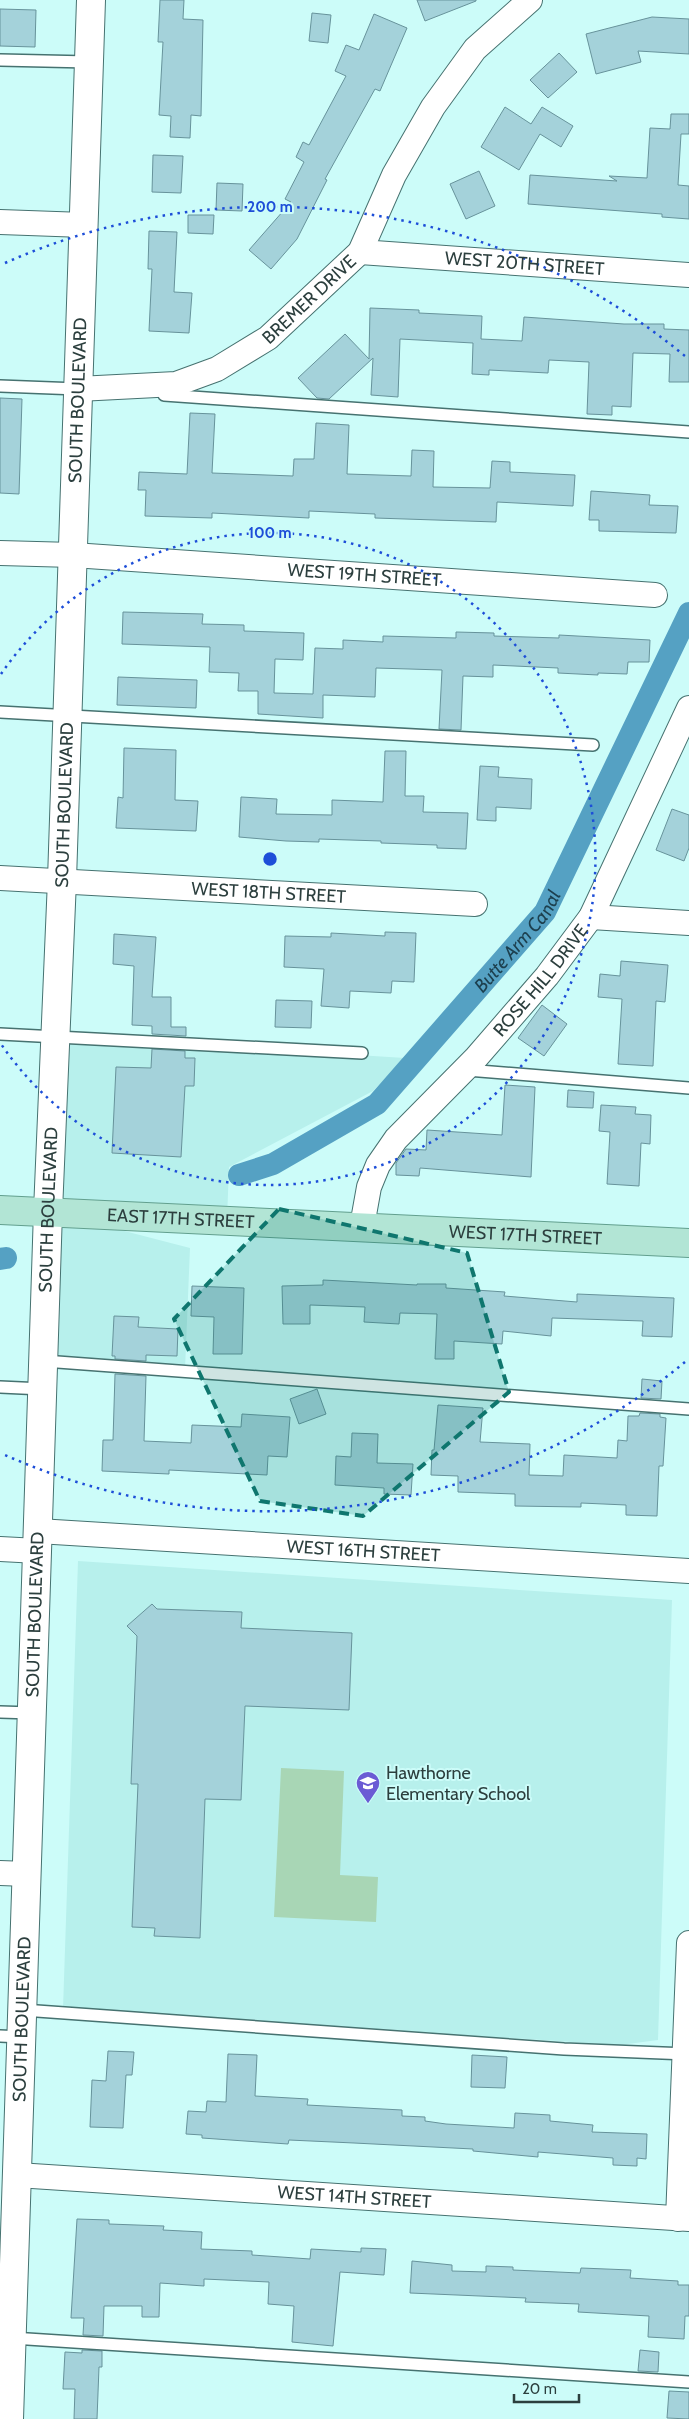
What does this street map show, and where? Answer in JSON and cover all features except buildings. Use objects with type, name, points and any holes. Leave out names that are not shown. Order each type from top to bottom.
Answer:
[{"type":"main road","name":"EAST 17TH STREET","points":[[0,1210],[362,1226]]},
{"type":"main road","name":"WEST 17TH STREET","points":[[362,1226],[689,1243]]},
{"type":"street","name":"SOUTH BOULEVARD","points":[[10,2419],[8,2351],[11,2036],[22,2010],[44,1389],[54,1036],[68,714],[91,0]]},
{"type":"street","name":"BREMER DRIVE","points":[[78,389],[176,384],[217,369],[268,338],[360,252],[394,175],[433,107],[474,49],[530,0]]},
{"type":"street","points":[[0,222],[84,225]]},
{"type":"street","name":"WEST 20TH STREET","points":[[360,252],[689,276]]},
{"type":"street","name":"WEST 19TH STREET","points":[[0,553],[73,555],[655,595]]},
{"type":"street","name":"ROSE HILL DRIVE","points":[[362,1226],[369,1187],[378,1165],[396,1139],[464,1070],[547,976],[591,917],[689,708]]},
{"type":"street","name":"WEST 18TH STREET","points":[[0,878],[475,904]]},
{"type":"street","points":[[591,917],[689,923]]},
{"type":"street","name":"WEST 16TH STREET","points":[[0,1550],[38,1541],[689,1571]]},
{"type":"street","points":[[0,1873],[27,1874]]},
{"type":"street","points":[[683,2219],[689,1943]]},
{"type":"street","name":"WEST 14TH STREET","points":[[11,2191],[683,2219]]},
{"type":"lane","points":[[0,60],[89,62]]},
{"type":"lane","points":[[0,386],[78,389],[689,432]]},
{"type":"lane","points":[[0,712],[68,714],[593,745]]},
{"type":"lane","points":[[0,1034],[362,1053]]},
{"type":"lane","points":[[464,1070],[689,1088]]},
{"type":"lane","points":[[44,1361],[689,1409]]},
{"type":"lane","points":[[0,1387],[44,1389]]},
{"type":"lane","points":[[0,1712],[32,1713]]},
{"type":"lane","points":[[22,2010],[564,2049],[686,2054]]},
{"type":"lane","points":[[8,2351],[689,2382]]},
{"type":"highlighted area","points":[[279,1209],[467,1253],[509,1392],[363,1516],[260,1501],[174,1319]]},
{"type":"shaded area","points":[[54,1036],[405,1058],[373,1091],[229,1167],[227,1219],[51,1212],[190,1248],[185,1370],[44,1361]]},
{"type":"shaded area","name":"Hawthorne Elementary School","points":[[78,1561],[672,1600],[658,2040],[620,2045],[63,2009]]},
{"type":"green space","points":[[281,1768],[344,1771],[340,1875],[378,1877],[376,1922],[274,1917]]},
{"type":"waterway","name":"Butte Arm Canal","points":[[239,1175],[273,1164],[377,1104],[545,912],[689,613]]},
{"type":"waterway","points":[[0,1259],[6,1258]]},
{"type":"place","name":"Hawthorne Elementary School","points":[[368,1804]]}]
